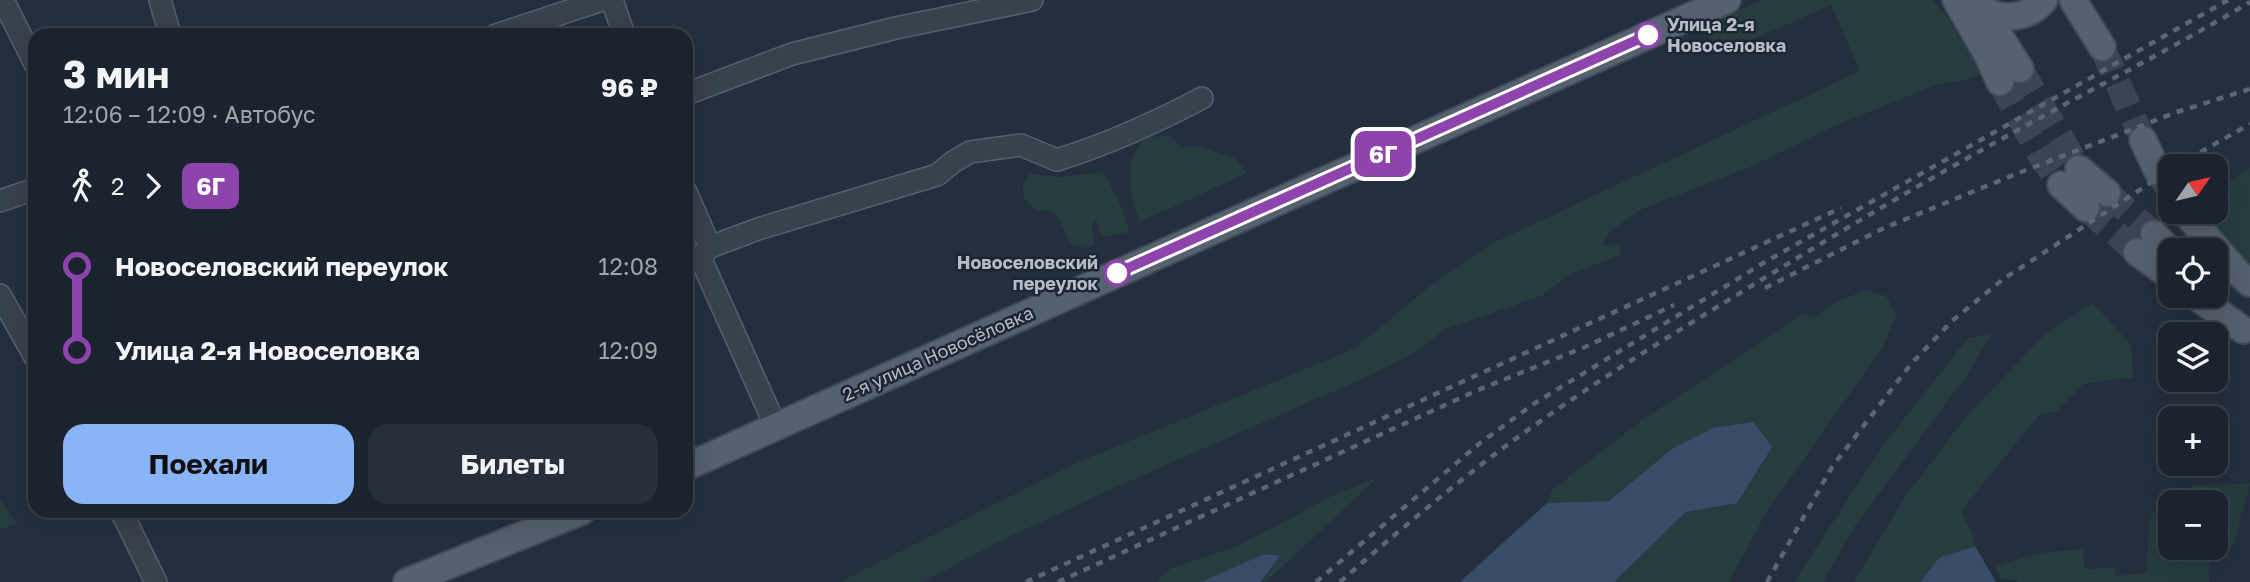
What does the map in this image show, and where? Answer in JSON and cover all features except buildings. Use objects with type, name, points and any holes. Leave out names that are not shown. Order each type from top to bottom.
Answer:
[{"type":"main road","name":"2-я улица Новосёловка","points":[[693,464],[1727,0]]},
{"type":"main road","points":[[1956,0],[1986,52],[2010,75],[1977,5]]},
{"type":"main road","points":[[1977,5],[1999,17],[2016,17],[2029,12],[2043,0]]},
{"type":"main road","points":[[2073,0],[2102,47],[2085,0]]},
{"type":"main road","points":[[2143,140],[2158,172]]},
{"type":"main road","points":[[2086,208],[2070,177],[2107,193]]},
{"type":"main road","points":[[2195,224],[2236,271],[2250,283]]},
{"type":"main road","points":[[2212,308],[2246,334]]},
{"type":"main road","points":[[2222,308],[2246,334]]},
{"type":"main road","points":[[407,582],[565,518]]},
{"type":"street","points":[[3,0],[28,50]]},
{"type":"street","points":[[160,0],[168,28]]},
{"type":"street","points":[[693,91],[792,54],[896,28],[1032,0]]},
{"type":"street","points":[[517,28],[599,1],[619,28]]},
{"type":"street","points":[[699,255],[758,229],[937,175],[970,152],[1021,145],[1057,160],[1099,147],[1202,98]]},
{"type":"street","points":[[0,201],[28,191]]},
{"type":"street","points":[[693,226],[699,255],[776,427]]},
{"type":"street","points":[[0,295],[28,345]]},
{"type":"street","points":[[124,518],[156,582]]},
{"type":"green space","points":[[1763,0],[1933,0],[1949,20],[1982,74],[1935,85],[1825,130],[1750,167],[1642,209],[1610,231],[1603,245],[1621,244],[1620,255],[1573,273],[1541,296],[1445,329],[1416,352],[1375,373],[1116,487],[1004,539],[922,582],[840,582],[1081,461],[1354,349],[1429,287],[1493,243],[1860,71],[1831,5],[1717,55],[1703,24]]},
{"type":"green space","points":[[1169,136],[1183,147],[1202,147],[1236,159],[1247,173],[1140,222],[1131,188],[1130,167],[1133,156],[1147,137]]},
{"type":"green space","points":[[2250,168],[2250,267],[2228,242],[2228,238],[2224,238],[2212,224],[2228,224],[2228,182]]},
{"type":"green space","points":[[1104,172],[1123,211],[1129,232],[1102,237],[1096,219],[1092,226],[1094,244],[1086,248],[1071,245],[1058,217],[1052,211],[1035,210],[1024,198],[1022,186],[1030,174],[1059,177]]},
{"type":"green space","points":[[1866,290],[1886,296],[1896,314],[1885,344],[1767,511],[1729,582],[1614,582],[1686,512],[1737,502],[1673,448],[1609,501],[1547,503],[1552,490],[1642,420],[1804,314],[1815,317],[1836,302]]},
{"type":"green space","points":[[2093,303],[2131,345],[2133,377],[2083,384],[2057,411],[2040,414],[1961,511],[1975,546],[1939,558],[1920,582],[1854,582],[1902,501],[1964,419],[2046,333]]},
{"type":"green space","points":[[1991,334],[1967,375],[1855,526],[1823,582],[1794,582],[1884,444],[1968,338]]},
{"type":"green space","points":[[1378,477],[1266,582],[1260,582],[1280,557],[1264,554],[1201,582],[1156,582],[1171,568],[1236,547],[1332,496]]},
{"type":"green space","points":[[2250,484],[2234,545],[2228,545],[2228,490],[2190,490],[2191,485]]},
{"type":"green space","points":[[0,498],[16,523],[0,530]]},
{"type":"green space","points":[[2158,512],[2158,560],[2210,560],[2209,582],[2018,582],[2001,579],[1995,566],[2040,553],[2083,549],[2084,569],[2115,568],[2116,576],[2146,573],[2150,514]]},
{"type":"water","points":[[1753,422],[1772,447],[1737,503],[1686,512],[1614,582],[1460,582],[1547,503],[1609,501],[1673,448],[1713,428]]},
{"type":"water","points":[[1975,546],[1996,582],[1920,582],[1939,558]]},
{"type":"water","points":[[1264,554],[1280,556],[1260,582],[1201,582]]},
{"type":"tunnel","points":[[2102,47],[2143,140]]},
{"type":"tunnel","points":[[2020,69],[2079,169]]},
{"type":"tunnel","points":[[2000,82],[2041,156],[2061,185]]},
{"type":"tunnel","points":[[2107,193],[2154,234]]},
{"type":"tunnel","points":[[2086,208],[2137,252]]},
{"type":"railway","points":[[1316,582],[1480,443],[1535,403],[1765,262],[2228,0]]},
{"type":"railway","points":[[1340,582],[1414,518],[1491,457],[1633,359],[1928,181],[2250,2]]},
{"type":"railway","points":[[1765,288],[1884,228],[2177,112],[2250,89]]},
{"type":"railway","points":[[2197,154],[2250,124]]},
{"type":"railway","points":[[1767,582],[1832,467],[1911,364],[1952,321],[2002,280],[2158,178]]},
{"type":"railway","points":[[1026,582],[1841,208]]},
{"type":"railway","points":[[1058,582],[1478,390],[1585,347],[1674,305]]},
{"type":"bus line","name":"6Г","points":[[1117,273],[1648,35]]},
{"type":"place","name":"Улица 2-я Новоселовка","points":[[1648,35]]},
{"type":"place","name":"Новоселовский переулок","points":[[1117,273]]}]
